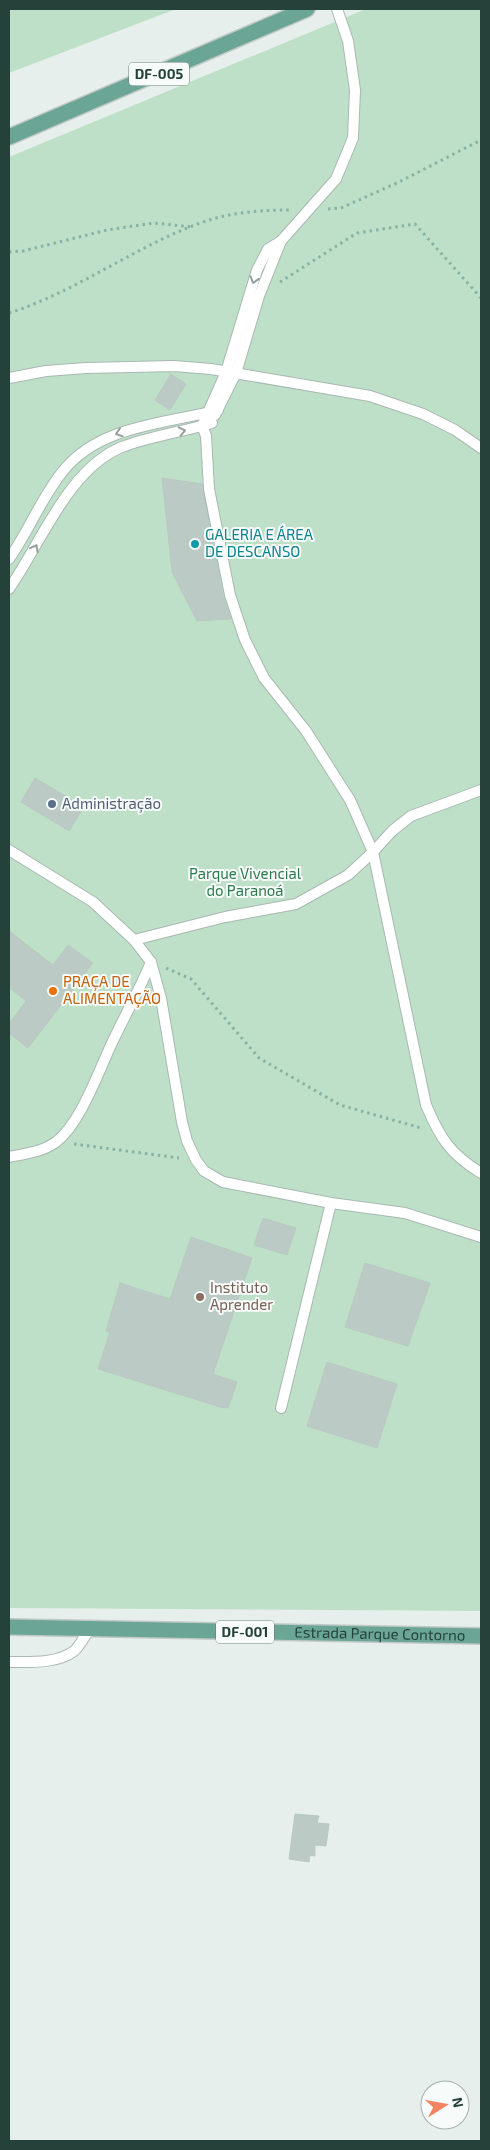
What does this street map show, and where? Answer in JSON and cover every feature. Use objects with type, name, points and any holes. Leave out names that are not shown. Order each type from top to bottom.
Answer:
[{"type":"main road","name":"DF-005","points":[[9,137],[307,9]]},
{"type":"main road","name":"Estrada Parque Contorno","points":[[9,1627],[481,1636]]},
{"type":"lane","points":[[231,372],[257,270],[268,249],[280,241],[336,179],[353,138],[355,90],[348,41],[337,9]]},
{"type":"lane","points":[[280,241],[231,372],[207,425],[209,489],[230,595],[245,640],[264,678],[306,731],[350,800],[373,852],[426,1105],[438,1133],[459,1160],[481,1173]]},
{"type":"lane","points":[[9,378],[46,371],[137,366],[174,366],[231,372],[370,396],[423,414],[455,430],[481,448]]},
{"type":"lane","points":[[9,559],[42,500],[64,470],[88,448],[108,437],[155,424],[212,412]]},
{"type":"lane","points":[[155,424],[158,437]]},
{"type":"lane","points":[[9,589],[27,563],[57,509],[78,479],[102,458],[121,448],[207,425]]},
{"type":"lane","points":[[134,940],[225,917],[296,904],[348,875],[373,852],[392,830],[411,816],[481,790]]},
{"type":"lane","points":[[9,850],[92,902],[134,940],[151,962],[161,998],[182,1122],[187,1141],[196,1160],[204,1171],[223,1182],[332,1203],[405,1213],[481,1237]]},
{"type":"lane","points":[[9,1157],[33,1153],[56,1142],[74,1123],[118,1031],[136,999],[151,962]]},
{"type":"lane","points":[[281,1408],[332,1203]]},
{"type":"lane","points":[[9,1662],[57,1659],[74,1651],[90,1629]]},
{"type":"path","points":[[9,313],[65,290],[170,236],[210,220],[260,210],[341,208],[399,182],[481,140]]},
{"type":"path","points":[[9,252],[23,251],[107,230],[154,223],[193,227]]},
{"type":"path","points":[[259,296],[357,233],[415,224],[481,298]]},
{"type":"path","points":[[151,962],[191,979],[258,1058],[340,1105],[438,1133]]},
{"type":"path","points":[[56,1142],[196,1160]]},
{"type":"green space","points":[[9,9],[176,9],[9,73]]},
{"type":"green space","name":"Parque Vivencial do Paranoá","points":[[366,9],[481,9],[481,1611],[9,1608],[9,157]]},
{"type":"building","points":[[171,374],[186,384],[170,410],[155,400]]},
{"type":"building","name":"GALERIA E ÁREA DE DESCANSO","points":[[162,478],[202,484],[223,596],[231,619],[197,621],[172,572]]},
{"type":"building","name":"Administração","points":[[35,778],[84,807],[69,831],[21,802]]},
{"type":"building","name":"PRAÇA DE ALIMENTAÇÃO","points":[[9,931],[53,965],[68,945],[93,963],[28,1048],[9,1033],[9,1024],[26,1001],[9,987]]},
{"type":"building","points":[[263,1218],[296,1228],[287,1255],[254,1245]]},
{"type":"building","points":[[191,1237],[252,1258],[213,1374],[237,1382],[228,1408],[98,1369],[110,1332],[106,1331],[120,1283],[170,1299]]},
{"type":"building","points":[[365,1263],[430,1283],[408,1346],[345,1327]]},
{"type":"building","points":[[327,1362],[397,1384],[377,1448],[307,1426]]},
{"type":"building","points":[[295,1814],[319,1816],[317,1823],[329,1824],[326,1846],[315,1845],[315,1856],[310,1855],[309,1862],[289,1859]]},
{"type":"place","name":"GALERIA E ÁREA DE DESCANSO","points":[[195,544]]},
{"type":"place","name":"Administração","points":[[52,804]]},
{"type":"place","name":"PRAÇA DE ALIMENTAÇÃO","points":[[53,991]]},
{"type":"place","name":"Instituto Aprender","points":[[200,1297]]}]
